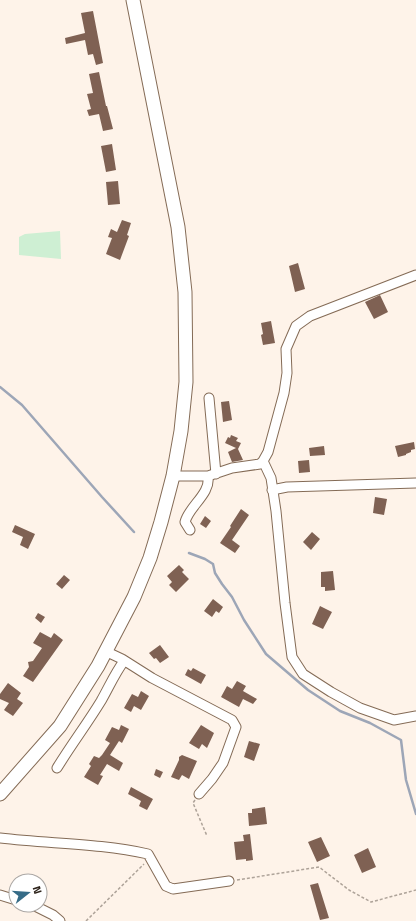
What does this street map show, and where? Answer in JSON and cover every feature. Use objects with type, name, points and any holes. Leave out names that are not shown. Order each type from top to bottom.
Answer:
[{"type":"main road","points":[[0,794],[60,726],[79,697],[134,597],[150,558],[162,522],[173,476],[181,431],[186,382],[185,292],[178,227],[133,0]]},
{"type":"street","points":[[173,476],[212,475],[232,468],[260,464],[268,452],[284,393],[287,373],[286,350],[296,326],[310,316],[416,275]]},
{"type":"street","points":[[190,530],[185,522],[186,517],[205,490],[212,475],[209,398]]},
{"type":"street","points":[[263,461],[270,478],[272,490],[279,538],[292,657],[303,674],[360,708],[394,720],[416,716]]},
{"type":"street","points":[[272,490],[287,487],[323,487],[416,482]]},
{"type":"street","points":[[105,651],[152,678],[232,720],[236,727],[223,763],[200,794]]},
{"type":"street","points":[[57,768],[94,712],[116,672],[124,661]]},
{"type":"street","points":[[0,838],[100,846],[148,854],[166,886],[173,889],[229,881]]},
{"type":"street","points":[[48,912],[60,921]]},
{"type":"path","points":[[200,794],[193,803],[207,836]]},
{"type":"path","points":[[86,921],[149,858]]},
{"type":"path","points":[[229,881],[319,867],[348,890],[371,902],[416,890]]},
{"type":"green space","points":[[60,231],[61,259],[19,255],[19,237],[25,234]]},
{"type":"building","points":[[93,11],[103,63],[96,65],[93,54],[88,55],[85,40],[66,44],[65,38],[85,33],[81,13]]},
{"type":"building","points":[[99,72],[106,106],[113,129],[103,131],[99,114],[89,116],[87,110],[91,109],[87,94],[93,93],[89,74]]},
{"type":"building","points":[[112,144],[116,170],[106,172],[101,146]]},
{"type":"building","points":[[118,181],[120,204],[108,205],[106,182]]},
{"type":"building","points":[[122,220],[131,223],[127,235],[129,236],[120,260],[106,254],[112,238],[108,237],[111,229],[117,232]]},
{"type":"building","points":[[298,263],[305,289],[295,292],[289,266]]},
{"type":"building","points":[[380,295],[388,312],[374,319],[365,302]]},
{"type":"building","points":[[271,321],[275,343],[263,345],[261,323]]},
{"type":"building","points":[[229,401],[232,420],[223,422],[221,402]]},
{"type":"building","points":[[231,435],[238,438],[236,441],[241,443],[238,449],[243,460],[232,462],[228,452],[236,448],[225,443]]},
{"type":"building","points":[[414,442],[415,449],[411,450],[411,452],[406,455],[398,457],[395,446]]},
{"type":"building","points":[[324,446],[325,455],[310,456],[309,448]]},
{"type":"building","points":[[309,460],[310,472],[299,473],[298,461]]},
{"type":"building","points":[[375,497],[387,499],[384,515],[373,513]]},
{"type":"building","points":[[241,509],[249,515],[232,540],[240,546],[235,553],[220,543]]},
{"type":"building","points":[[205,516],[211,521],[206,528],[200,524]]},
{"type":"building","points":[[15,525],[35,534],[28,549],[20,545],[23,537],[12,532]]},
{"type":"building","points":[[312,532],[320,539],[311,550],[303,542]]},
{"type":"building","points":[[179,565],[184,570],[182,572],[189,579],[176,592],[169,585],[172,582],[167,576]]},
{"type":"building","points":[[333,571],[335,590],[325,591],[325,587],[321,587],[321,572]]},
{"type":"building","points":[[64,575],[70,580],[62,589],[56,584]]},
{"type":"building","points":[[213,599],[223,607],[219,613],[216,611],[212,617],[204,611]]},
{"type":"building","points":[[320,606],[332,612],[323,629],[312,624]]},
{"type":"building","points":[[38,613],[45,617],[41,623],[35,618]]},
{"type":"building","points":[[40,632],[51,638],[54,633],[63,640],[33,682],[23,676],[29,667],[28,662],[33,661],[42,648],[33,643]]},
{"type":"building","points":[[160,645],[169,657],[160,663],[149,653]]},
{"type":"building","points":[[193,668],[206,675],[201,684],[185,675],[188,669],[191,671]]},
{"type":"building","points":[[237,681],[246,686],[243,691],[257,699],[253,704],[243,699],[239,707],[221,697],[227,686],[232,689]]},
{"type":"building","points":[[8,683],[21,693],[17,699],[23,703],[13,716],[4,710],[9,703],[0,699],[0,694]]},
{"type":"building","points":[[141,691],[149,696],[141,710],[134,706],[131,712],[124,708],[132,694],[138,697]]},
{"type":"building","points":[[121,725],[129,729],[122,743],[119,741],[110,755],[123,763],[119,771],[107,764],[100,775],[103,776],[98,785],[84,777],[91,766],[89,764],[94,756],[99,758],[110,743],[105,740],[112,727],[119,730]]},
{"type":"building","points":[[201,725],[214,733],[207,748],[202,744],[199,749],[189,743]]},
{"type":"building","points":[[249,741],[260,744],[254,761],[244,757]]},
{"type":"building","points":[[182,755],[197,761],[189,779],[182,775],[179,780],[171,777],[179,757]]},
{"type":"building","points":[[156,769],[163,772],[160,778],[154,775]]},
{"type":"building","points":[[131,787],[153,799],[147,810],[139,806],[141,801],[128,794]]},
{"type":"building","points":[[265,807],[267,824],[249,826],[248,813],[252,813],[252,809]]},
{"type":"building","points":[[250,834],[253,860],[236,860],[234,842],[244,841],[243,835]]},
{"type":"building","points":[[321,837],[330,856],[317,862],[308,842]]},
{"type":"building","points":[[368,848],[376,867],[362,873],[354,855]]},
{"type":"building","points":[[318,883],[329,918],[320,920],[310,885]]},
{"type":"waterway","points":[[0,387],[22,405],[134,532]]},
{"type":"waterway","points":[[189,553],[205,559],[213,564],[215,573],[232,597],[244,620],[266,654],[308,690],[340,711],[370,723],[401,740],[406,780],[416,814]]}]
